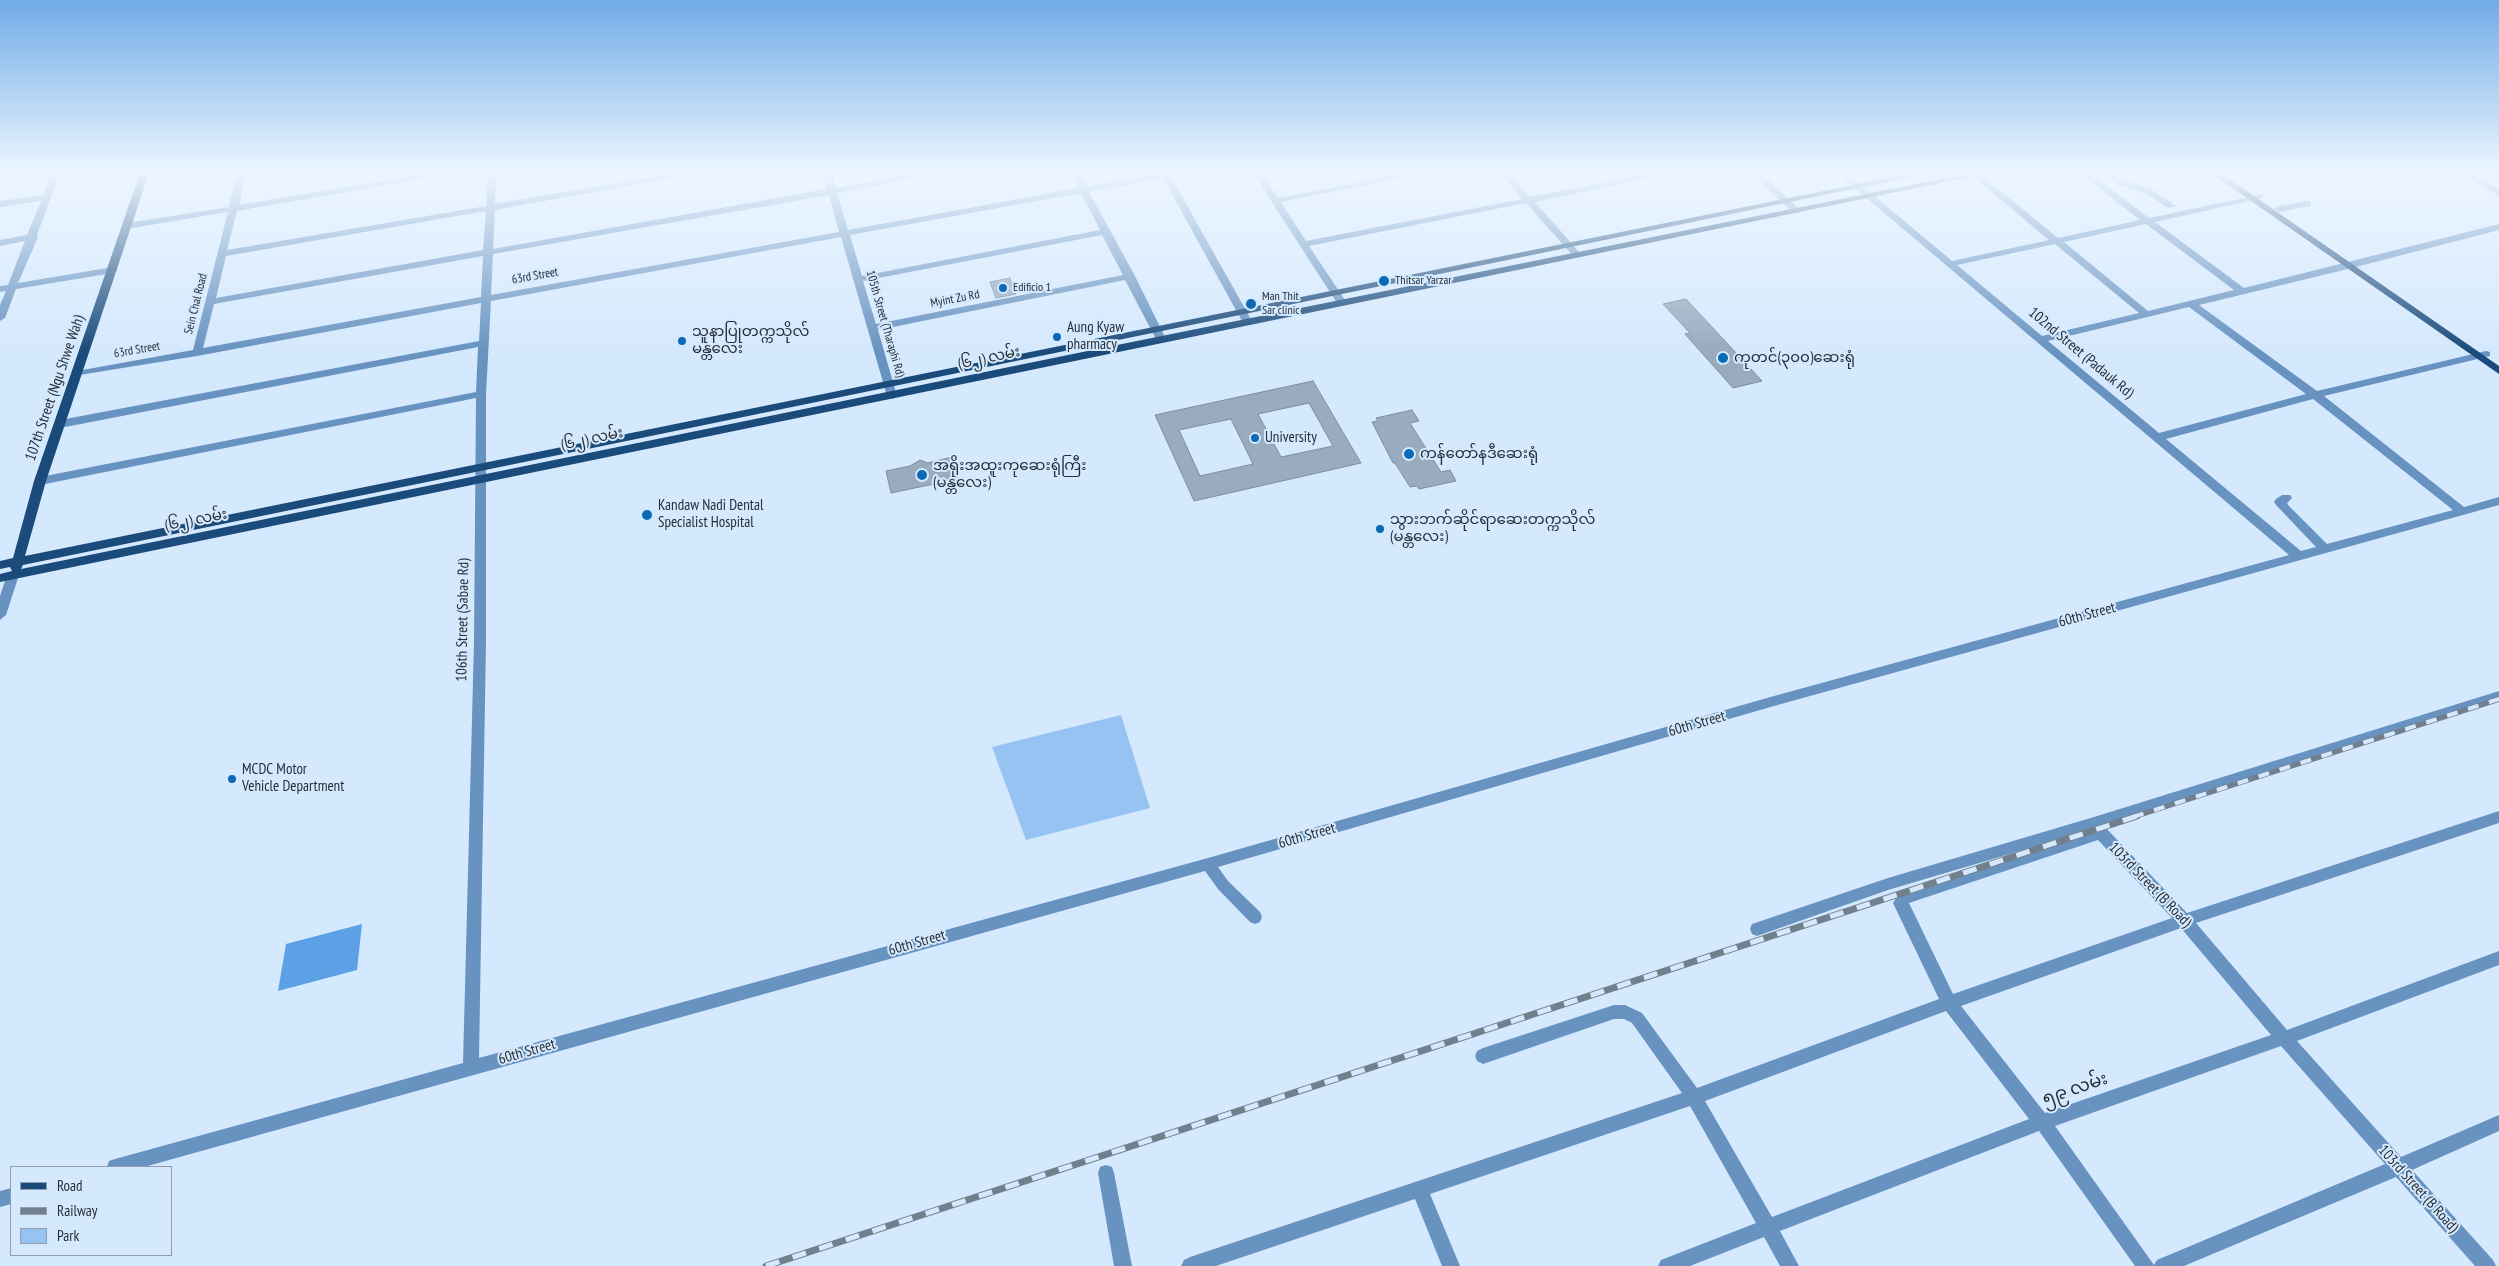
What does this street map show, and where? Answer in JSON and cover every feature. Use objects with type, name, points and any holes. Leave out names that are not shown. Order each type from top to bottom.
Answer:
[{"type":"main road","name":"107th Street (Ngu Shwe Wah)","points":[[13,575],[19,561],[40,481],[125,232]]},
{"type":"main road","name":"(၆၂) လမ်း","points":[[1574,251],[1656,232]]},
{"type":"main road","name":"(၆၂) လမ်း","points":[[0,565],[480,474],[1245,317],[1574,251],[1679,232]]},
{"type":"main road","points":[[2306,232],[2481,355],[2499,372]]},
{"type":"main road","points":[[2309,232],[2353,265]]},
{"type":"main road","points":[[2481,355],[2499,363]]},
{"type":"main road","name":"(၆၂) လမ်း","points":[[0,578],[480,474]]},
{"type":"street","points":[[0,318],[35,232]]},
{"type":"street","name":"Sein Chal Road","points":[[197,352],[226,232]]},
{"type":"street","points":[[221,254],[347,232]]},
{"type":"street","name":"106th Street (Sabae Rd)","points":[[471,1068],[480,652],[481,394],[489,232]]},
{"type":"street","points":[[209,302],[608,232]]},
{"type":"street","name":"105th Street (Tharaphi Rd)","points":[[845,232],[891,391]]},
{"type":"street","name":"63rd Street","points":[[77,374],[845,232]]},
{"type":"street","points":[[860,280],[1102,232]]},
{"type":"street","points":[[1108,232],[1159,335]]},
{"type":"street","points":[[1200,232],[1245,317]]},
{"type":"street","points":[[1296,232],[1339,299]]},
{"type":"street","points":[[1304,244],[1367,232]]},
{"type":"street","points":[[1557,232],[1574,251]]},
{"type":"street","name":"102nd Street (Padauk Rd)","points":[[1912,232],[2300,556]]},
{"type":"street","points":[[2044,232],[2145,313]]},
{"type":"street","points":[[1951,264],[2094,232]]},
{"type":"street","points":[[2163,232],[2240,290]]},
{"type":"street","points":[[2041,339],[2240,290],[2353,265],[2479,232]]},
{"type":"street","points":[[0,242],[33,237]]},
{"type":"street","points":[[0,289],[113,270]]},
{"type":"street","name":"Myint Zu Rd","points":[[874,328],[1130,276]]},
{"type":"street","points":[[2190,303],[2314,395],[2461,510]]},
{"type":"street","points":[[60,424],[484,343]]},
{"type":"street","points":[[2158,437],[2314,395],[2481,355]]},
{"type":"street","points":[[40,481],[481,394]]},
{"type":"street","points":[[2286,498],[2280,502],[2285,509],[2325,549]]},
{"type":"street","name":"60th Street","points":[[119,1166],[1208,864],[1774,701],[2499,501]]},
{"type":"street","name":"107th Street (Ngu Shwe Wah)","points":[[0,615],[13,575]]},
{"type":"street","points":[[1900,903],[1904,898],[2097,828],[2499,696]]},
{"type":"street","points":[[1190,1266],[1694,1097],[1949,1003],[2184,920],[2499,817]]},
{"type":"street","points":[[1757,929],[1888,884],[2097,828]]},
{"type":"street","name":"103rd Street (B Road)","points":[[2097,828],[2184,920],[2284,1038],[2487,1266]]},
{"type":"street","points":[[1208,864],[1223,885],[1255,917]]},
{"type":"street","points":[[1888,884],[1900,903],[1949,1003],[2042,1122],[2146,1266]]},
{"type":"street","name":"၅၉ လမ်း","points":[[1667,1266],[2042,1122],[2284,1038],[2499,958]]},
{"type":"street","points":[[1483,1056],[1596,1016],[1614,1012],[1625,1012],[1637,1018],[1694,1097],[1790,1266]]},
{"type":"street","points":[[2163,1266],[2399,1167],[2499,1122]]},
{"type":"street","points":[[1106,1173],[1123,1266]]},
{"type":"street","points":[[1419,1189],[1452,1266]]},
{"type":"green space","points":[[1121,715],[1150,808],[1026,840],[992,747]]},
{"type":"shaded area","points":[[362,924],[357,970],[278,991],[286,944]]},
{"type":"building","name":"Edificio 1","points":[[1010,278],[1016,294],[996,298],[990,282]]},
{"type":"building","name":"ကုတင်(၃၀၀)ဆေးရုံ","points":[[1686,299],[1762,381],[1733,388],[1685,334],[1690,333],[1663,304]]},
{"type":"building","name":"University","points":[[1313,381],[1361,463],[1194,501],[1155,415]],"holes":[[[1309,403],[1333,446],[1281,457],[1258,414]],[[1231,419],[1253,464],[1200,476],[1179,430]]]},
{"type":"building","name":"ကန်တော်နဒီဆေးရုံ","points":[[1412,410],[1419,421],[1410,423],[1441,472],[1450,470],[1456,481],[1419,489],[1417,486],[1410,487],[1395,463],[1393,463],[1372,422],[1378,421],[1376,418]]},
{"type":"building","name":"အရိုးအထူးကုဆေးရုံကြီး (မန္တလေး)","points":[[952,457],[958,479],[891,493],[886,471],[910,466],[920,460],[928,463]]},
{"type":"railway","points":[[2133,817],[2499,699]]},
{"type":"railway","points":[[766,1266],[2137,816]]},
{"type":"place","name":"Thitsar Yarzar","points":[[1384,281]]},
{"type":"place","name":"Edificio 1","points":[[1003,288]]},
{"type":"place","name":"Man Thit Sar clinic","points":[[1251,304]]},
{"type":"place","name":"Aung Kyaw pharmacy","points":[[1057,337]]},
{"type":"place","name":"သူနာပြုတက္ကသိုလ် မန္တလေး","points":[[682,341]]},
{"type":"place","name":"ကုတင်(၃၀၀)ဆေးရုံ","points":[[1723,358]]},
{"type":"place","name":"University","points":[[1255,438]]},
{"type":"place","name":"ကန်တော်နဒီဆေးရုံ","points":[[1409,454]]},
{"type":"place","name":"အရိုးအထူးကုဆေးရုံကြီး (မန္တလေး)","points":[[922,475]]},
{"type":"place","name":"Kandaw Nadi Dental Specialist Hospital","points":[[647,515]]},
{"type":"place","name":"သွားဘက်ဆိုင်ရာဆေးတက္ကသိုလ် (မန္တလေး)","points":[[1380,529]]},
{"type":"place","name":"MCDC Motor Vehicle Department","points":[[232,779]]}]
